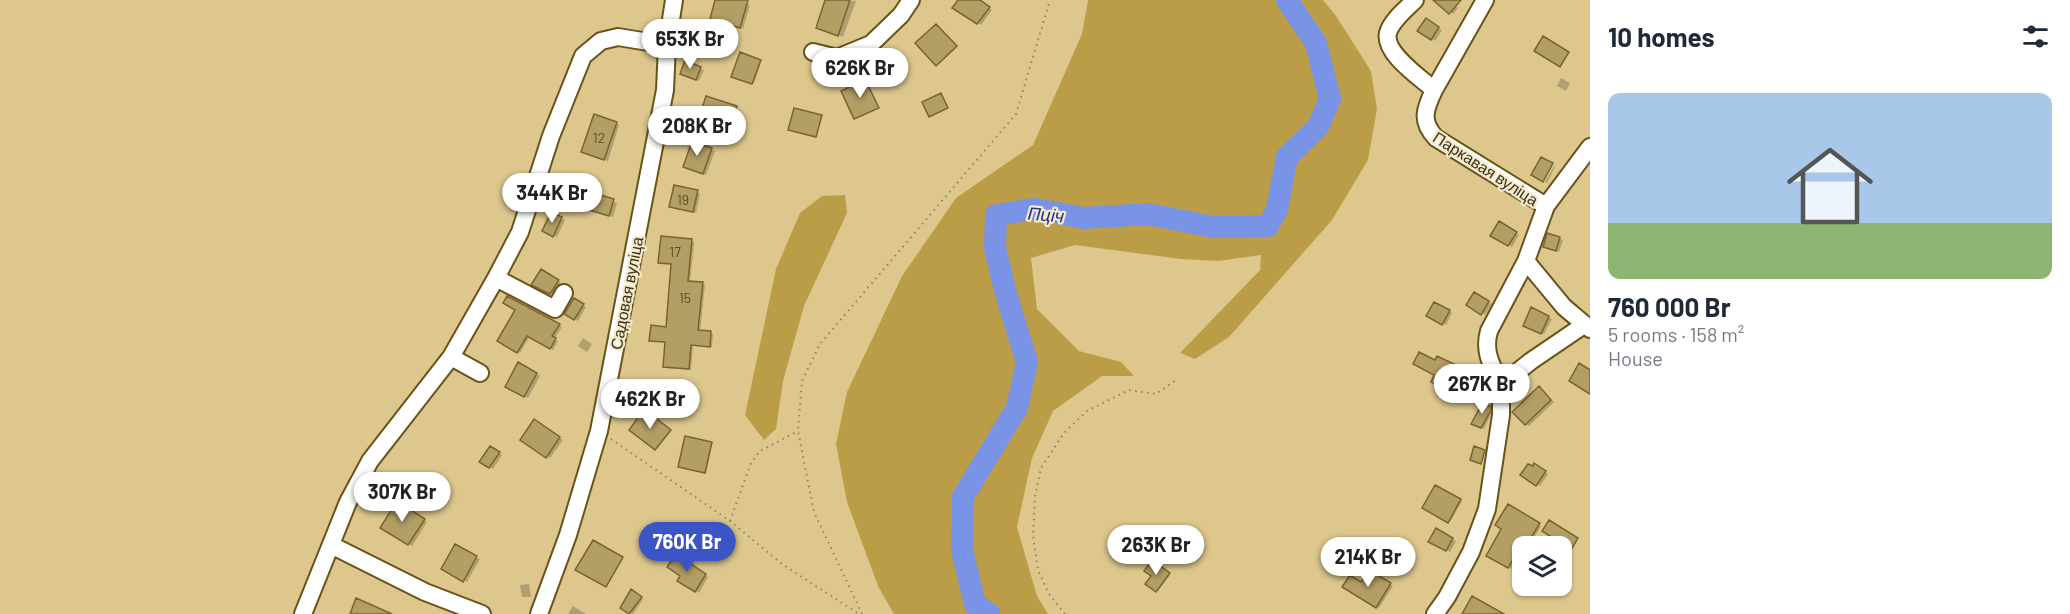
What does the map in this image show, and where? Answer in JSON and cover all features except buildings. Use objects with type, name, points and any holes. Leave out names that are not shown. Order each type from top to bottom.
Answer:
[{"type":"street","name":"Садовая вуліца","points":[[539,614],[568,535],[599,431],[665,90],[667,45],[674,0]]},
{"type":"street","points":[[813,52],[837,58],[872,44],[902,15],[912,0]]},
{"type":"street","points":[[1415,0],[1391,27],[1387,35],[1390,47],[1397,58],[1434,90]]},
{"type":"street","name":"Паркавая вуліца","points":[[1485,0],[1428,103],[1425,118],[1428,129],[1436,138],[1546,206]]},
{"type":"street","points":[[303,614],[348,502],[370,461],[451,357],[520,232],[551,136],[583,56],[601,41],[618,37],[667,45]]},
{"type":"street","points":[[1436,614],[1471,552],[1487,509],[1501,415],[1501,385],[1487,355],[1485,343],[1526,261],[1546,206],[1590,147]]},
{"type":"street","points":[[1501,385],[1530,362],[1587,327],[1564,307],[1526,261]]},
{"type":"street","points":[[496,278],[555,309],[564,293]]},
{"type":"street","points":[[451,357],[480,373]]},
{"type":"street","points":[[331,545],[425,592],[482,614]]},
{"type":"path","points":[[860,614],[814,512],[798,431],[802,381],[820,344],[1016,114],[1050,0]]},
{"type":"path","points":[[1065,614],[1049,594],[1038,570],[1033,536],[1035,496],[1041,468],[1064,433],[1087,411],[1128,390],[1156,394],[1176,380]]},
{"type":"path","points":[[599,431],[729,522],[782,564],[860,614]]},
{"type":"path","points":[[729,522],[751,463],[760,451],[798,431]]},
{"type":"shaded area","points":[[1088,0],[1323,0],[1336,16],[1371,71],[1377,109],[1368,160],[1332,220],[1229,337],[1195,359],[1180,353],[1260,270],[1261,255],[1218,261],[1181,259],[1075,245],[1031,258],[1037,309],[1079,351],[1121,362],[1134,376],[1102,376],[1053,411],[1032,458],[1017,527],[1037,596],[1048,614],[894,614],[878,586],[847,502],[836,444],[847,392],[902,276],[956,198],[1033,145],[1082,34]]},
{"type":"shaded area","points":[[845,195],[847,213],[804,306],[783,381],[776,429],[764,440],[745,415],[776,269],[800,213],[822,196]]},
{"type":"waterway","name":"Пціч","points":[[989,614],[975,604],[962,550],[963,497],[1017,408],[1027,362],[1006,294],[995,248],[996,215],[1035,209],[1084,218],[1148,214],[1214,227],[1268,226],[1277,209],[1287,157],[1318,127],[1330,99],[1316,43],[1287,0]]}]
